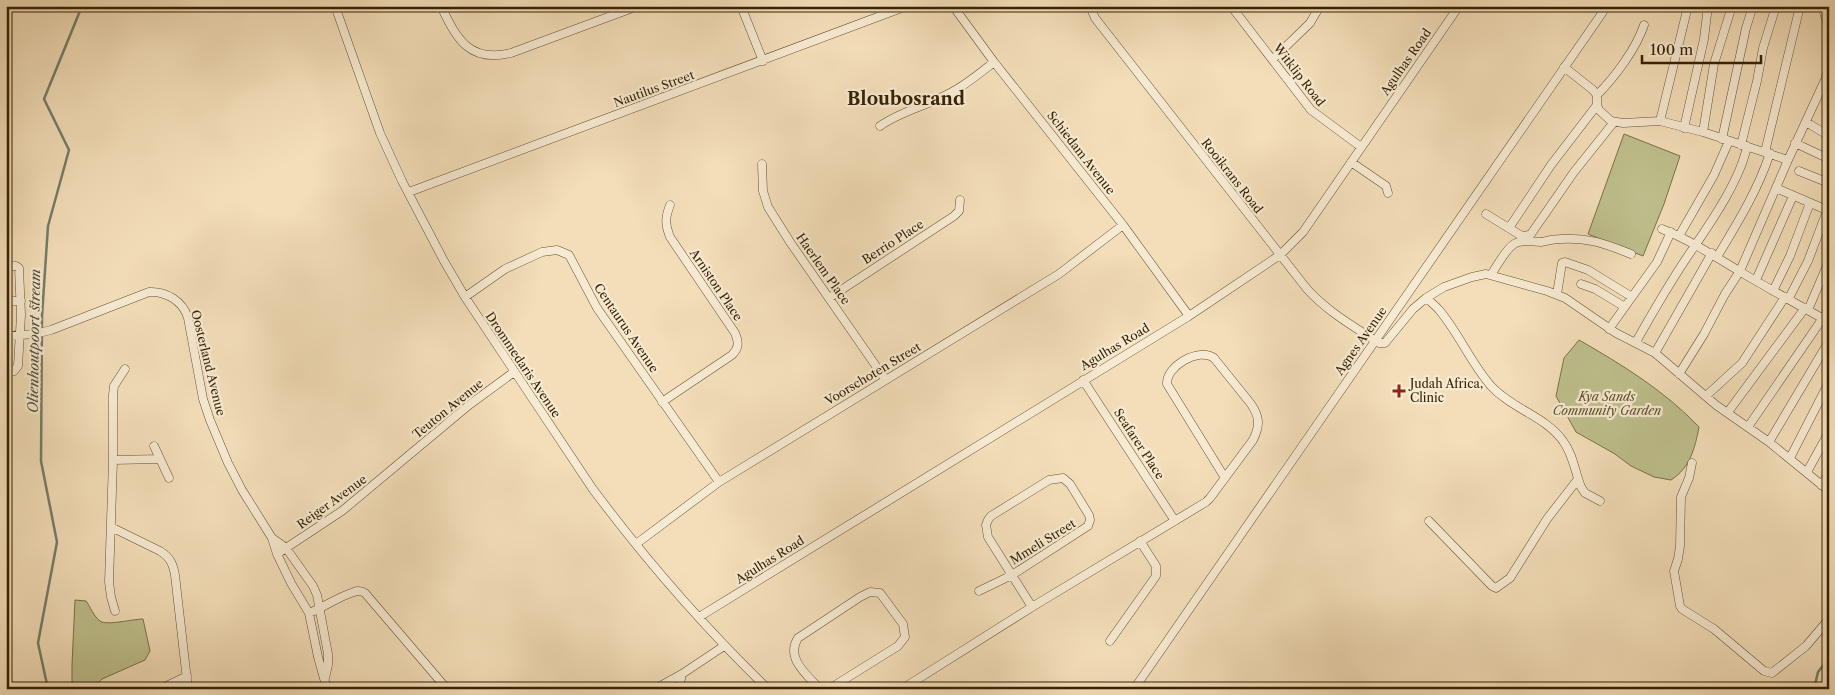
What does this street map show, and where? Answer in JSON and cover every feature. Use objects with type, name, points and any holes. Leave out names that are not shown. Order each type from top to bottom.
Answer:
[{"type":"street","name":"Drommedaris Avenue","points":[[335,6],[380,133],[398,172],[464,296],[592,488],[636,544],[724,646],[768,689]]},
{"type":"street","points":[[441,6],[455,34],[466,46],[472,51],[494,56],[511,53],[638,6]]},
{"type":"street","points":[[741,6],[763,61]]},
{"type":"street","name":"Nautilus Street","points":[[410,192],[907,6]]},
{"type":"street","name":"Schiedam Avenue","points":[[953,6],[994,62],[1124,225],[1189,316]]},
{"type":"street","name":"Rooikrans Road","points":[[1090,6],[1095,18],[1320,304],[1349,325],[1375,340]]},
{"type":"street","name":"Witklip Road","points":[[1231,6],[1311,110],[1361,147]]},
{"type":"street","points":[[1273,59],[1310,23],[1320,6]]},
{"type":"street","name":"Agulhas Road","points":[[699,617],[1189,316],[1280,255],[1303,232],[1459,6]]},
{"type":"street","name":"Agnes Avenue","points":[[1134,689],[1607,6]]},
{"type":"street","points":[[1660,121],[1688,6]]},
{"type":"street","points":[[1684,128],[1704,39],[1708,6]]},
{"type":"street","points":[[1703,132],[1714,64],[1732,6]]},
{"type":"street","points":[[1679,236],[1714,175],[1726,140],[1746,28],[1753,6]]},
{"type":"street","points":[[1636,342],[1657,305],[1708,228],[1742,166],[1744,146],[1763,48],[1776,6]]},
{"type":"street","points":[[1656,353],[1743,212],[1762,174],[1800,6]]},
{"type":"street","points":[[1822,6],[1829,29]]},
{"type":"street","points":[[1509,228],[1551,165],[1596,105],[1597,95],[1616,73],[1637,41],[1644,25]]},
{"type":"street","points":[[880,126],[902,113],[949,94],[994,62]]},
{"type":"street","points":[[1564,67],[1588,85],[1597,95]]},
{"type":"street","points":[[1679,374],[1740,271],[1795,143],[1827,80],[1829,68]]},
{"type":"street","points":[[1596,105],[1605,116],[1614,122],[1660,121],[1703,132],[1788,160]]},
{"type":"street","points":[[1486,214],[1523,236],[1531,234],[1574,172],[1614,122]]},
{"type":"street","points":[[1806,122],[1829,136]]},
{"type":"street","points":[[1795,143],[1829,159]]},
{"type":"street","points":[[1351,162],[1386,186],[1388,193]]},
{"type":"street","name":"Haerlem Place","points":[[762,164],[761,181],[765,200],[780,227],[885,379]]},
{"type":"street","points":[[1799,171],[1829,183]]},
{"type":"street","points":[[1706,396],[1742,363],[1787,298],[1808,261],[1828,211],[1776,188]]},
{"type":"street","points":[[1756,280],[1793,196]]},
{"type":"street","name":"Berrio Place","points":[[829,298],[954,216],[959,211],[960,200]]},
{"type":"street","points":[[1774,291],[1790,256],[1810,203]]},
{"type":"street","name":"Arniston Place","points":[[662,402],[732,356],[738,348],[735,333],[670,236],[665,224],[665,217],[670,205]]},
{"type":"street","name":"Voorschoten Street","points":[[636,544],[719,482],[1059,274],[1124,225]]},
{"type":"street","points":[[1662,228],[1715,255],[1825,320]]},
{"type":"street","points":[[1609,329],[1656,262],[1671,232]]},
{"type":"street","points":[[1491,275],[1511,246],[1516,242],[1522,241],[1587,239],[1631,254]]},
{"type":"street","name":"Centaurus Avenue","points":[[464,296],[516,263],[551,250],[564,252],[574,263],[584,287],[597,308],[719,482]]},
{"type":"street","points":[[1728,412],[1806,309],[1829,261]]},
{"type":"street","points":[[1557,294],[1562,263],[1565,262],[1588,270],[1632,296]]},
{"type":"street","points":[[6,266],[16,266],[19,268],[20,301],[20,336],[17,369],[6,374]]},
{"type":"street","points":[[1375,340],[1382,343],[1387,341],[1401,322],[1426,298],[1444,287],[1480,274],[1491,275],[1557,294],[1609,329],[1656,353],[1706,396],[1790,458],[1829,492]]},
{"type":"street","points":[[1581,284],[1625,307]]},
{"type":"street","name":"Oosterland Avenue","points":[[6,336],[20,336],[51,330],[141,293],[160,291],[175,300],[186,314],[203,399],[210,420],[228,463],[242,490],[272,538],[277,554],[291,583],[309,613],[318,657],[325,679]]},
{"type":"street","points":[[1426,298],[1440,310],[1473,362],[1492,387],[1504,399],[1543,421],[1553,429],[1564,442],[1585,493],[1600,501]]},
{"type":"street","points":[[6,301],[20,301]]},
{"type":"street","points":[[1748,427],[1825,320],[1829,309]]},
{"type":"street","points":[[1769,442],[1829,341]]},
{"type":"street","points":[[902,689],[913,686],[1032,607],[1210,498],[1225,478],[1253,440],[1259,422],[1256,412],[1214,358],[1209,354],[1199,354],[1180,364],[1169,374],[1166,384],[1225,478]]},
{"type":"street","points":[[116,611],[111,597],[109,582],[114,388],[125,369]]},
{"type":"street","name":"Teuton Avenue","points":[[397,464],[469,405],[514,372]]},
{"type":"street","name":"Seafarer Place","points":[[1083,380],[1175,521]]},
{"type":"street","points":[[1790,458],[1829,382]]},
{"type":"street","points":[[1806,472],[1829,432]]},
{"type":"street","points":[[154,446],[169,478]]},
{"type":"street","points":[[113,460],[160,460]]},
{"type":"street","points":[[1692,463],[1689,478],[1681,497],[1680,546],[1674,571],[1676,592],[1682,610],[1714,629],[1764,671],[1772,673],[1806,646],[1829,619]]},
{"type":"street","name":"Reiger Avenue","points":[[277,554],[342,511],[368,491],[397,464]]},
{"type":"street","points":[[1821,485],[1829,474]]},
{"type":"street","name":"Mmeli Street","points":[[979,591],[1012,575],[1084,530],[1090,524],[1089,515],[1067,480],[1059,478],[1049,480],[991,516],[986,525],[988,537],[1012,575],[1032,607]]},
{"type":"street","points":[[1429,521],[1496,588],[1510,578],[1547,519],[1578,479]]},
{"type":"street","points":[[111,527],[160,550],[172,561],[188,689]]},
{"type":"street","name":"Oosterland Avenue","points":[[272,538],[286,548],[313,586],[320,609],[328,654],[325,679]]},
{"type":"street","points":[[1110,641],[1156,576],[1156,566],[1140,541]]},
{"type":"street","points":[[309,613],[352,592],[360,591],[366,593],[447,689]]},
{"type":"street","points":[[820,689],[799,667],[796,661],[794,647],[798,638],[860,597],[870,592],[880,593],[903,624],[905,638],[898,646],[829,689]]},
{"type":"street","points":[[655,689],[682,674],[724,646]]},
{"type":"street","points":[[682,674],[680,683],[682,689]]},
{"type":"street","points":[[160,689],[187,676]]},
{"type":"street","points":[[325,679],[326,689]]},
{"type":"green space","points":[[1624,134],[1680,156],[1664,204],[1643,256],[1588,234]]},
{"type":"green space","name":"Kya Sands Community Garden","points":[[1579,340],[1657,390],[1699,427],[1691,457],[1683,470],[1671,480],[1654,477],[1631,466],[1615,454],[1576,432],[1556,396],[1564,358]]},
{"type":"green space","points":[[75,600],[86,601],[96,617],[103,622],[114,623],[143,619],[150,651],[145,660],[102,679],[92,689],[72,689]]},
{"type":"waterway","name":"Olienhoutpoort stream","points":[[48,689],[38,643],[57,542],[41,461],[42,316],[48,226],[69,150],[44,99],[82,6]]},
{"type":"waterway","points":[[1814,689],[1818,672],[1829,658]]},
{"type":"place","name":"Judah Africa, Clinic","points":[[1399,391]]},
{"type":"district","name":"Bloubosrand","points":[[906,99]]}]
